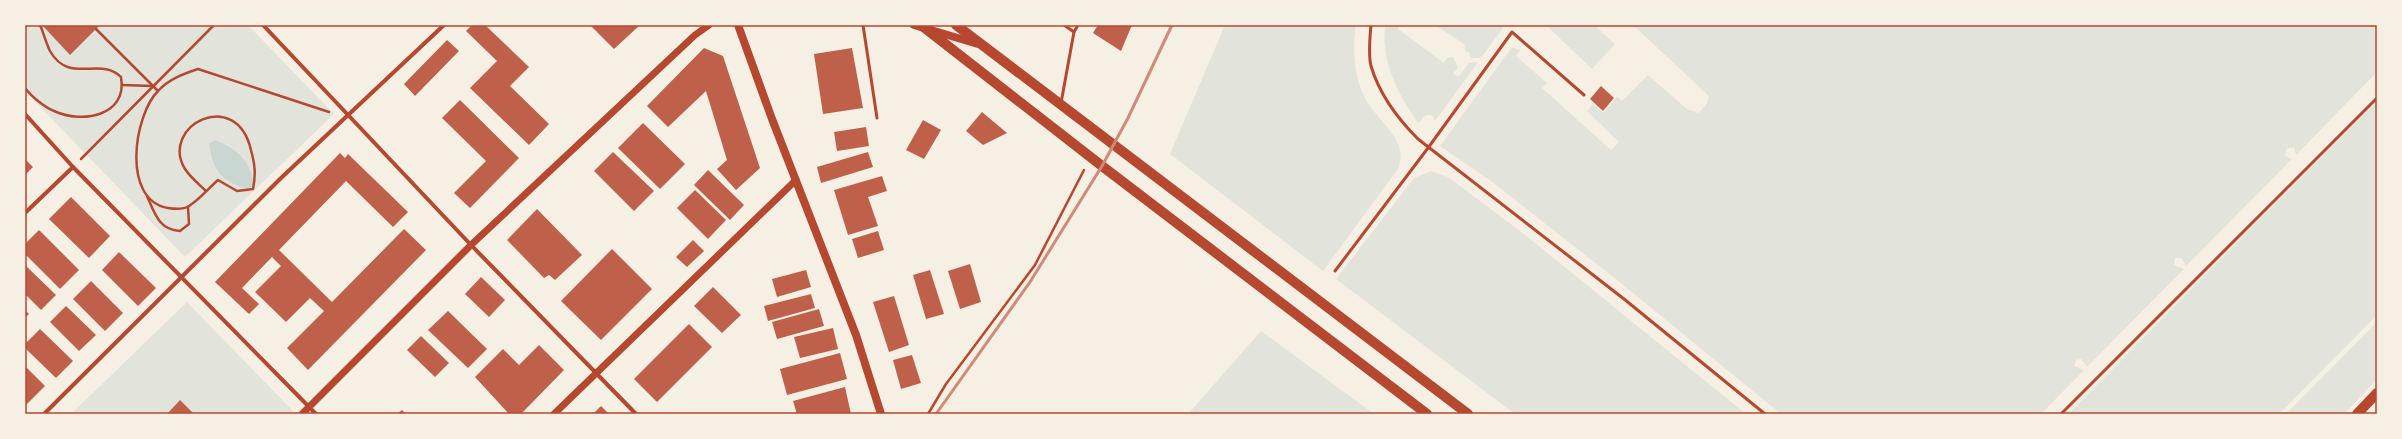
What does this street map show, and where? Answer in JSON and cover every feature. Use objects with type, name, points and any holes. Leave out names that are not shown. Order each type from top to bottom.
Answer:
[{"type":"main road","points":[[738,25],[856,335],[881,414]]},
{"type":"main road","points":[[914,25],[983,45]]},
{"type":"main road","points":[[956,25],[1468,414]]},
{"type":"main road","points":[[923,27],[1091,158],[1427,414]]},
{"type":"main road","points":[[2357,414],[2377,393]]},
{"type":"street","points":[[263,25],[471,245],[636,414]]},
{"type":"street","points":[[44,414],[347,113],[444,25]]},
{"type":"street","points":[[302,414],[471,245],[695,35],[709,25]]},
{"type":"street","points":[[25,114],[316,414]]},
{"type":"street","points":[[25,213],[74,166]]},
{"type":"street","points":[[554,414],[796,180]]},
{"type":"lane","points":[[863,25],[877,118]]},
{"type":"lane","points":[[1064,25],[1074,32]]},
{"type":"lane","points":[[1060,105],[1074,32],[1078,25]]},
{"type":"lane","points":[[1371,25],[1371,65],[1379,85],[1402,123],[1428,148],[1624,299],[1765,414]]},
{"type":"lane","points":[[1335,271],[1428,148],[1512,32],[1584,95]]},
{"type":"lane","points":[[2061,414],[2377,98]]},
{"type":"path","points":[[25,88],[29,93],[54,111],[73,116],[99,115],[112,107],[121,95],[121,77],[109,69],[75,70],[61,64],[51,53],[40,25]]},
{"type":"path","points":[[74,166],[214,25]]},
{"type":"path","points":[[96,29],[158,91]]},
{"type":"path","points":[[188,207],[189,224],[180,231],[169,230],[160,223],[142,185],[136,163],[137,135],[145,112],[158,91],[178,76],[198,69],[334,114],[347,113]]},
{"type":"path","points":[[122,85],[153,86]]},
{"type":"path","points":[[142,185],[147,195],[155,203],[166,208],[177,209],[188,207],[206,191],[218,180],[237,191],[253,189],[256,172],[248,137],[242,127],[232,120],[222,116],[210,116],[199,120],[190,126],[180,147],[181,158],[185,169],[206,191]]},
{"type":"path","points":[[928,414],[946,384],[1035,265],[1091,158]]},
{"type":"shaded area","points":[[25,25],[248,25],[334,114],[185,257],[25,91]]},
{"type":"shaded area","points":[[1225,25],[1356,25],[1354,53],[1356,72],[1361,90],[1370,106],[1396,140],[1400,149],[1401,159],[1398,169],[1323,271],[1170,154]]},
{"type":"shaded area","points":[[1385,25],[1400,25],[1398,29],[1444,63],[1447,58],[1453,57],[1458,68],[1453,73],[1458,77],[1469,63],[1478,62],[1435,121],[1433,116],[1427,115],[1418,123],[1398,89],[1388,65],[1384,39]]},
{"type":"shaded area","points":[[1435,25],[1505,25],[1481,58],[1471,58],[1469,52],[1466,52],[1464,44]]},
{"type":"shaded area","points":[[1546,25],[1594,25],[1615,44],[1592,69]]},
{"type":"shaded area","points":[[1633,25],[2377,25],[2377,72],[2296,155],[2294,147],[2286,149],[2285,156],[2292,159],[2186,266],[2182,258],[2175,258],[2174,265],[2184,269],[2087,367],[2081,359],[2076,360],[2074,366],[2084,370],[2041,414],[1781,414],[1617,280],[1491,181],[1440,146],[1512,47],[1520,50],[1516,56],[1547,83],[1542,88],[1611,150],[1619,142],[1587,111],[1593,104],[1603,113],[1617,97],[1622,101],[1648,75],[1687,109],[1699,113],[1707,103],[1709,96]]},
{"type":"shaded area","points":[[2377,101],[2377,315],[2279,414],[2068,414]]},
{"type":"shaded area","points":[[215,140],[230,147],[246,162],[254,185],[249,189],[232,183],[217,169],[213,162],[209,144]]},
{"type":"shaded area","points":[[1431,171],[1448,177],[1524,234],[1746,414],[1515,414],[1336,279],[1414,178]]},
{"type":"shaded area","points":[[187,302],[293,411],[289,414],[71,414]]},
{"type":"shaded area","points":[[2377,322],[2377,379],[2344,414],[2286,414]]},
{"type":"shaded area","points":[[1261,331],[1374,414],[1188,414]]},
{"type":"building","points":[[42,25],[100,25],[70,55]]},
{"type":"building","points":[[472,25],[485,25],[529,67],[510,86],[549,124],[529,145],[470,88],[497,61],[466,31]]},
{"type":"building","points":[[590,25],[640,25],[614,49]]},
{"type":"building","points":[[1098,25],[1132,25],[1121,51],[1093,33]]},
{"type":"building","points":[[447,40],[459,51],[415,96],[404,84]]},
{"type":"building","points":[[704,48],[723,56],[760,168],[736,190],[717,169],[727,160],[706,91],[668,127],[647,106]]},
{"type":"building","points":[[852,48],[863,108],[823,114],[814,54]]},
{"type":"building","points":[[1601,86],[1614,98],[1603,111],[1590,99]]},
{"type":"building","points":[[460,100],[519,158],[470,208],[454,193],[486,161],[442,118]]},
{"type":"building","points":[[982,112],[1007,133],[983,145],[966,131]]},
{"type":"building","points":[[923,120],[941,130],[924,159],[906,150]]},
{"type":"building","points":[[643,123],[685,164],[660,189],[618,148]]},
{"type":"building","points":[[866,127],[869,146],[837,151],[834,132]]},
{"type":"building","points":[[613,152],[654,191],[634,211],[594,171]]},
{"type":"building","points":[[868,152],[873,167],[821,183],[817,167]]},
{"type":"building","points":[[340,153],[345,158],[348,154],[408,212],[393,227],[346,181],[279,250],[332,302],[404,229],[426,250],[308,370],[287,348],[324,311],[310,298],[286,322],[255,292],[281,266],[272,257],[242,288],[259,304],[249,314],[215,282]]},
{"type":"building","points":[[25,159],[33,167],[25,175]]},
{"type":"building","points":[[708,170],[744,205],[730,220],[694,185]]},
{"type":"building","points":[[882,176],[887,191],[868,197],[878,226],[848,235],[834,190]]},
{"type":"building","points":[[695,190],[726,220],[708,239],[677,208]]},
{"type":"building","points":[[71,197],[110,236],[89,258],[49,219]]},
{"type":"building","points":[[537,209],[582,255],[555,280],[549,275],[544,278],[507,240]]},
{"type":"building","points":[[39,230],[79,270],[60,289],[25,254],[25,244]]},
{"type":"building","points":[[878,231],[884,250],[858,258],[852,239]]},
{"type":"building","points":[[693,240],[704,251],[687,267],[676,257]]},
{"type":"building","points":[[612,249],[652,289],[601,340],[561,301]]},
{"type":"building","points":[[119,252],[156,288],[138,306],[102,270]]},
{"type":"building","points":[[970,264],[981,302],[960,309],[948,271]]},
{"type":"building","points":[[25,265],[56,295],[41,310],[25,294]]},
{"type":"building","points":[[806,270],[811,287],[777,297],[772,279]]},
{"type":"building","points":[[930,270],[944,314],[926,319],[913,275]]},
{"type":"building","points":[[481,277],[505,300],[489,317],[465,294]]},
{"type":"building","points":[[91,281],[123,313],[105,331],[73,299]]},
{"type":"building","points":[[713,287],[741,315],[722,333],[694,306]]},
{"type":"building","points":[[811,294],[815,308],[768,321],[764,306]]},
{"type":"building","points":[[894,296],[909,345],[889,352],[873,302]]},
{"type":"building","points":[[66,306],[96,335],[79,351],[50,322]]},
{"type":"building","points":[[819,309],[824,326],[777,339],[772,322]]},
{"type":"building","points":[[25,310],[29,314],[25,318]]},
{"type":"building","points":[[448,311],[487,349],[468,368],[428,330]]},
{"type":"building","points":[[689,324],[712,347],[657,402],[634,379]]},
{"type":"building","points":[[833,328],[838,349],[800,358],[794,337]]},
{"type":"building","points":[[40,329],[73,361],[56,378],[25,348],[25,344]]},
{"type":"building","points":[[421,336],[449,363],[435,377],[407,350]]},
{"type":"building","points":[[539,345],[564,370],[521,414],[509,414],[475,377],[503,349],[519,365]]},
{"type":"building","points":[[840,353],[847,379],[787,395],[780,369]]},
{"type":"building","points":[[912,355],[921,383],[901,389],[893,360]]},
{"type":"building","points":[[25,366],[45,386],[25,406]]},
{"type":"building","points":[[845,387],[851,414],[797,414],[793,401]]},
{"type":"building","points":[[180,400],[194,414],[167,414]]},
{"type":"building","points":[[601,406],[609,414],[593,414]]},
{"type":"building","points":[[402,410],[406,414],[397,414]]},
{"type":"railway","points":[[936,414],[1030,282],[1102,166],[1128,118],[1172,25]]}]
